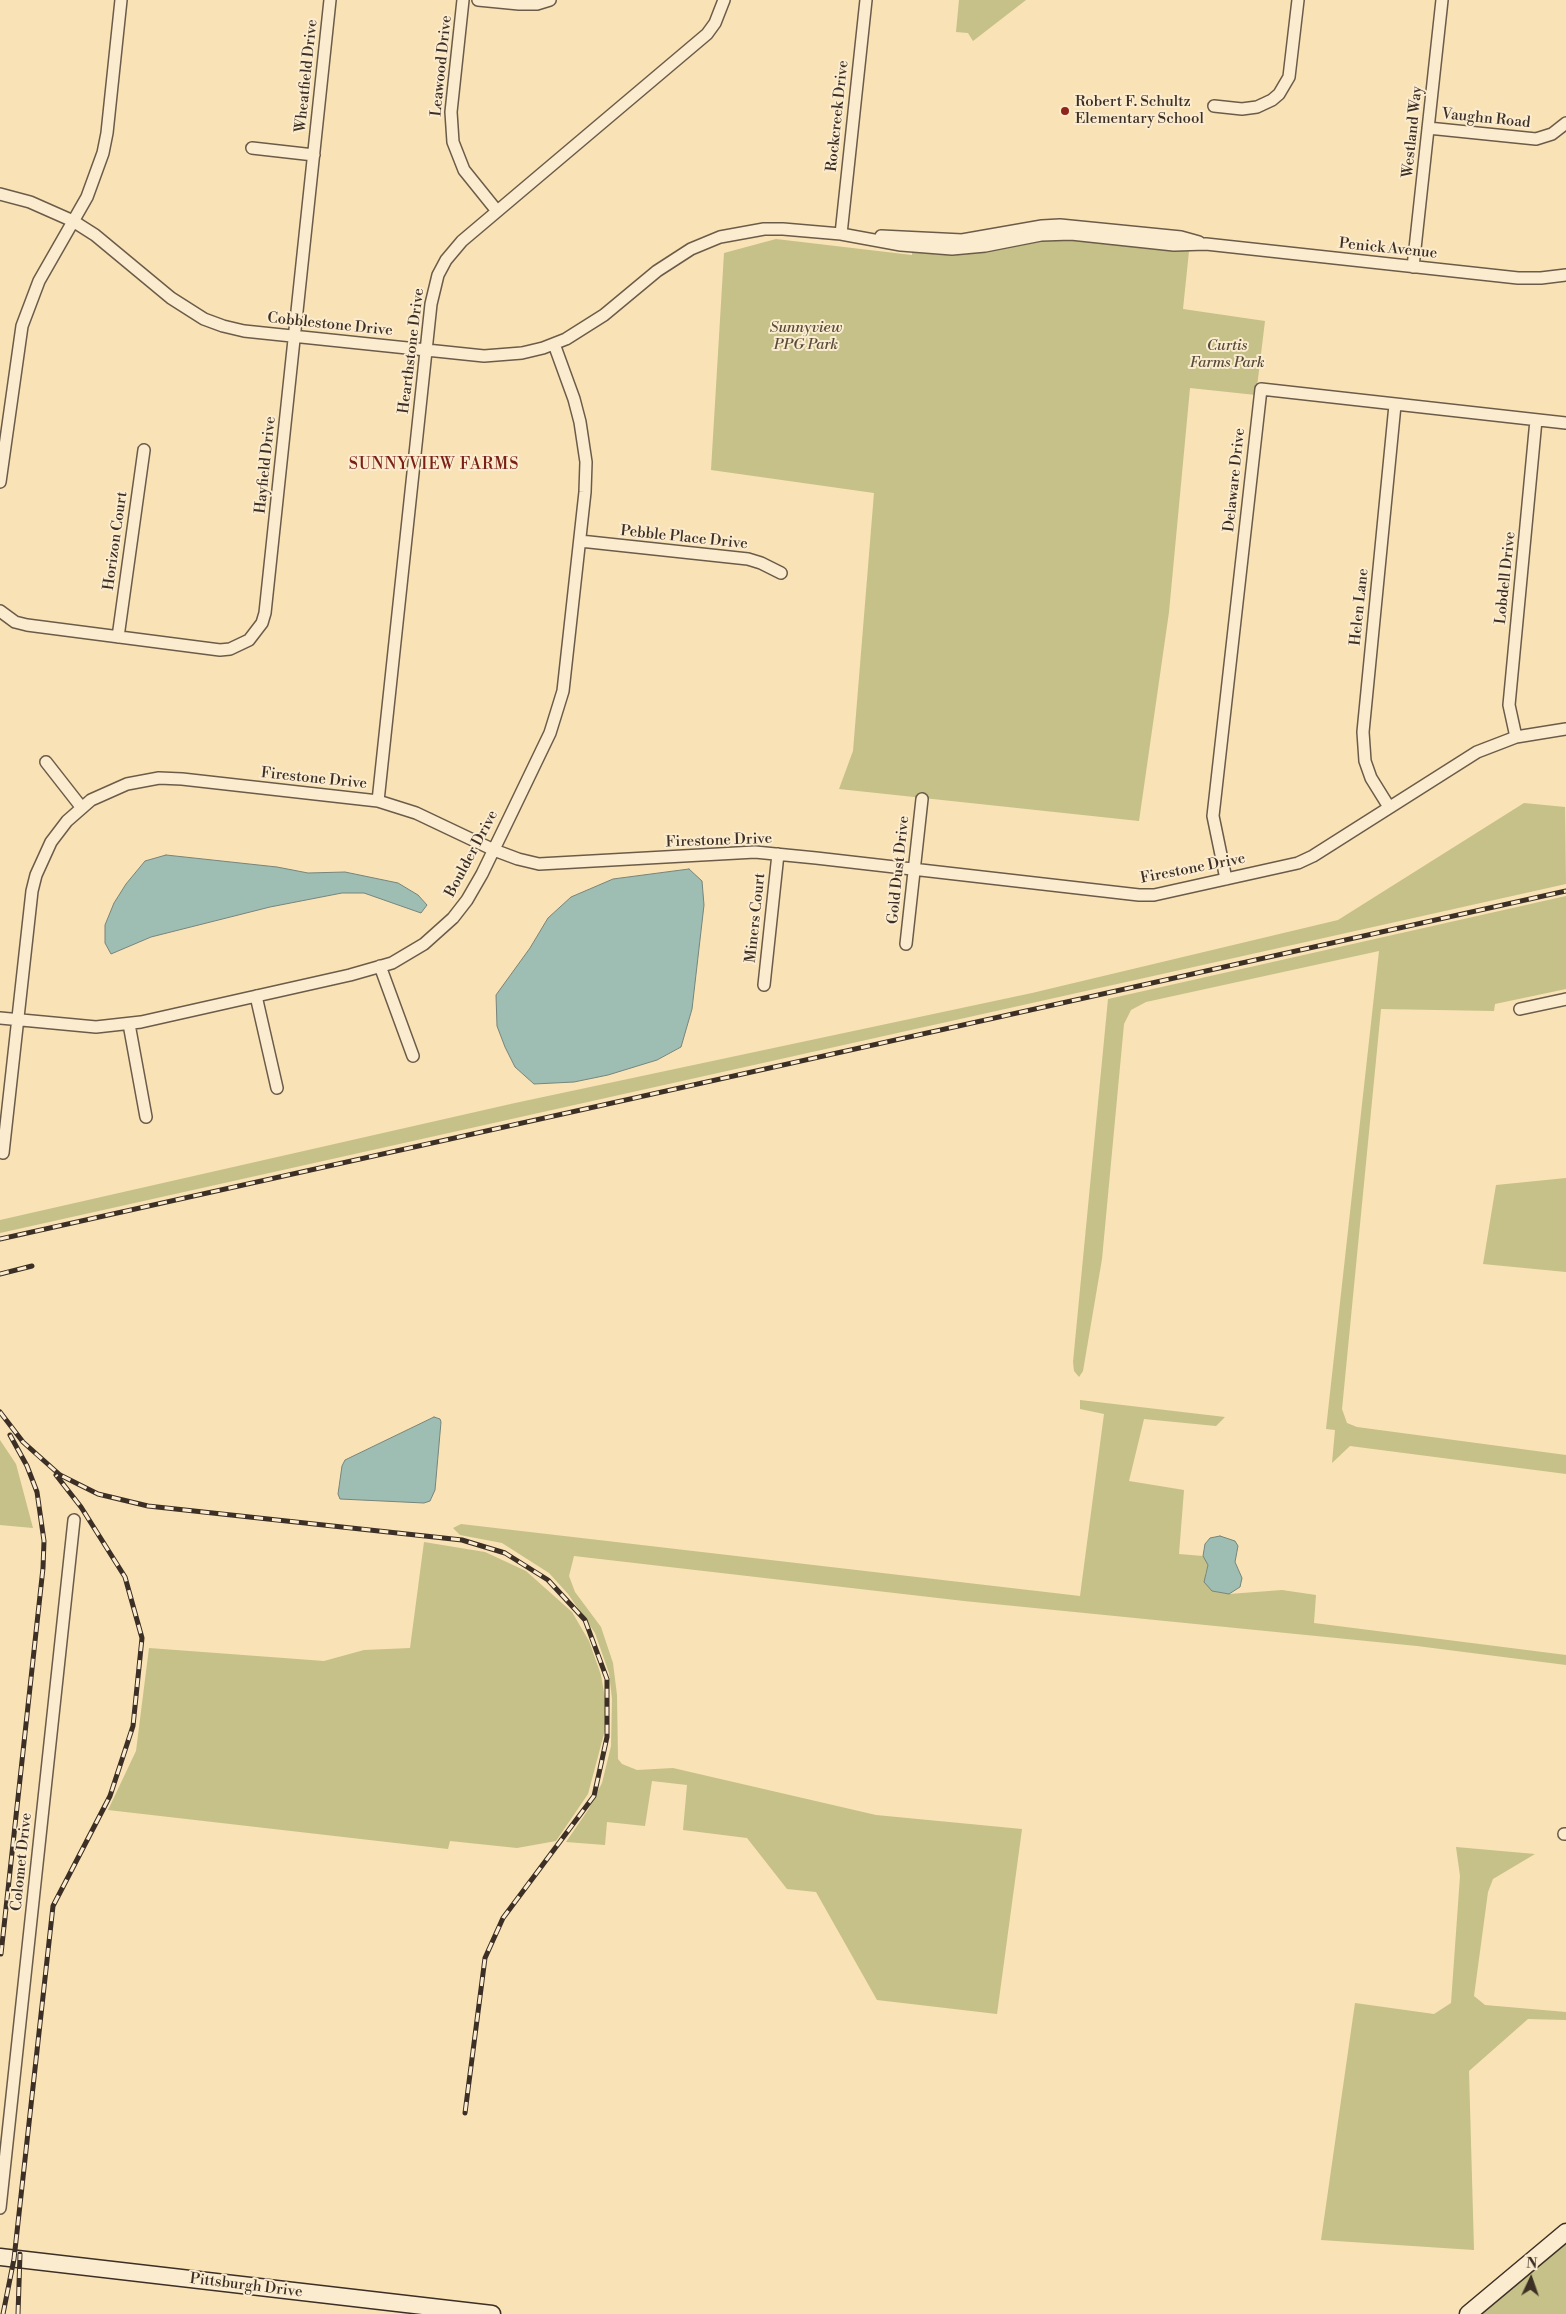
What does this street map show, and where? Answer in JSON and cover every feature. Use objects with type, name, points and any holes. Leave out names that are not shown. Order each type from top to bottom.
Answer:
[{"type":"street","points":[[0,482],[5,405],[18,345],[30,303],[39,281],[73,221],[96,175],[105,143],[121,0]]},
{"type":"street","name":"Wheatfield Drive","points":[[314,155],[330,0]]},
{"type":"street","name":"Leawood Drive","points":[[464,0],[452,112],[453,142],[464,170],[497,211]]},
{"type":"street","points":[[478,0],[519,4],[536,4],[550,0]]},
{"type":"street","name":"Hearthstone Drive","points":[[378,801],[431,304],[438,275],[456,247],[707,34],[715,24],[724,0]]},
{"type":"street","name":"Rockcreek Drive","points":[[841,234],[866,0]]},
{"type":"street","points":[[1214,106],[1242,109],[1257,107],[1272,100],[1279,94],[1289,77],[1298,0]]},
{"type":"street","name":"Westland Way","points":[[1413,267],[1442,0]]},
{"type":"street","name":"Vaughn Road","points":[[1428,128],[1536,139],[1552,134],[1566,122]]},
{"type":"street","points":[[252,148],[314,155]]},
{"type":"street","name":"Hayfield Drive","points":[[0,611],[15,622],[27,625],[220,650],[230,649],[248,640],[262,623],[266,603],[314,155]]},
{"type":"street","name":"Cobblestone Drive","points":[[0,194],[30,202],[73,221],[95,235],[171,298],[204,319],[244,331],[426,350],[501,355],[554,344],[586,327],[604,315],[668,262],[706,242],[764,229],[841,234]]},
{"type":"street","name":"Penick Avenue","points":[[841,234],[901,245],[952,249],[985,246],[1052,234],[1180,246],[1206,244],[1518,278],[1566,275]]},
{"type":"street","name":"Boulder Drive","points":[[0,1018],[96,1028],[129,1024],[380,966],[409,954],[434,937],[448,924],[467,900],[494,850],[550,733],[558,710],[566,671],[586,492],[584,442],[574,399],[554,344]]},
{"type":"street","name":"Delaware Drive","points":[[1226,879],[1213,816],[1261,389],[1566,423]]},
{"type":"street","name":"Helen Lane","points":[[1389,807],[1371,778],[1363,746],[1395,405]]},
{"type":"street","name":"Lobdell Drive","points":[[1516,737],[1509,706],[1536,420]]},
{"type":"street","name":"Horizon Court","points":[[118,637],[144,450]]},
{"type":"street","name":"Pebble Place Drive","points":[[580,541],[748,560],[761,563],[781,573]]},
{"type":"street","name":"Firestone Drive","points":[[3,1153],[32,891],[36,875],[51,842],[67,821],[91,800],[127,784],[159,778],[378,801],[416,813],[494,850],[539,864],[733,852],[778,854],[1139,896],[1154,895],[1306,859],[1476,752],[1516,737],[1566,729]]},
{"type":"street","points":[[46,762],[82,808]]},
{"type":"street","name":"Gold Dust Drive","points":[[906,944],[922,799]]},
{"type":"street","name":"Miners Court","points":[[764,985],[778,854]]},
{"type":"street","points":[[380,966],[413,1056]]},
{"type":"street","points":[[256,996],[277,1088]]},
{"type":"street","points":[[1520,1009],[1566,999]]},
{"type":"street","points":[[129,1024],[146,1117]]},
{"type":"street","name":"Colomet Drive","points":[[0,2208],[74,1520]]},
{"type":"street","points":[[1468,2314],[1566,2232]]},
{"type":"street","name":"Pittsburgh Drive","points":[[0,2257],[492,2314]]},
{"type":"green space","points":[[959,0],[1026,0],[973,41],[968,33],[956,32]]},
{"type":"green space","points":[[1057,238],[1189,251],[1183,309],[1265,321],[1256,395],[1190,388],[1169,612],[1139,821],[839,789],[853,751],[874,493],[711,470],[724,253],[776,239],[912,255],[912,250]]},
{"type":"green space","points":[[1524,803],[1565,807],[1566,884],[0,1233],[0,1220],[515,1103],[1032,993],[1338,920]]},
{"type":"green space","points":[[1566,896],[1566,989],[1495,1004],[1494,1011],[1381,1009],[1342,1409],[1347,1423],[1357,1427],[1566,1455],[1566,1474],[1350,1446],[1332,1463],[1335,1430],[1326,1429],[1379,951],[1146,1002],[1131,1010],[1124,1024],[1102,1259],[1083,1371],[1079,1377],[1074,1371],[1073,1362],[1108,999]]},
{"type":"green space","points":[[1566,1178],[1566,1272],[1483,1264],[1496,1185]]},
{"type":"green space","points":[[1080,1400],[1225,1417],[1216,1426],[1144,1419],[1129,1481],[1184,1490],[1179,1554],[1203,1556],[1208,1565],[1205,1575],[1212,1591],[1229,1594],[1282,1590],[1316,1595],[1314,1623],[1566,1655],[1566,1665],[1417,1646],[964,1601],[574,1556],[569,1576],[575,1592],[601,1627],[613,1663],[617,1695],[618,1759],[622,1764],[637,1770],[673,1768],[876,1815],[1022,1829],[997,2014],[877,2000],[816,1892],[787,1889],[747,1838],[683,1830],[687,1785],[652,1781],[645,1826],[607,1822],[605,1845],[566,1842],[588,1810],[602,1783],[611,1746],[612,1699],[609,1673],[595,1633],[568,1594],[549,1573],[502,1543],[460,1535],[453,1528],[461,1524],[1080,1596],[1104,1414],[1080,1409]]},
{"type":"green space","points":[[0,1440],[16,1464],[33,1528],[0,1525]]},
{"type":"green space","points":[[424,1542],[485,1552],[526,1571],[572,1612],[589,1641],[601,1675],[605,1698],[605,1730],[588,1794],[556,1841],[517,1848],[450,1841],[448,1849],[108,1810],[136,1751],[149,1648],[324,1661],[364,1650],[410,1648]]},
{"type":"green space","points":[[1456,1847],[1535,1854],[1493,1879],[1488,1892],[1474,1996],[1485,2005],[1566,2012],[1566,2020],[1528,2019],[1469,2071],[1474,2250],[1321,2240],[1355,2003],[1434,2014],[1451,2003],[1460,1876]]},
{"type":"green space","points":[[1566,2240],[1566,2314],[1480,2314]]},
{"type":"water","points":[[166,855],[277,867],[308,873],[345,872],[398,883],[418,895],[427,905],[421,913],[364,893],[342,893],[270,907],[151,937],[111,954],[105,943],[105,925],[114,903],[126,884],[145,861]]},
{"type":"water","points":[[689,869],[702,881],[704,905],[692,1009],[681,1047],[657,1060],[608,1075],[574,1082],[534,1084],[515,1067],[505,1047],[497,1026],[496,995],[530,948],[548,918],[571,897],[613,879]]},
{"type":"water","points":[[434,1417],[440,1419],[441,1422],[435,1490],[430,1501],[424,1503],[340,1499],[338,1494],[342,1466],[345,1460]]},
{"type":"water","points":[[1220,1536],[1235,1541],[1238,1546],[1235,1562],[1242,1578],[1240,1587],[1229,1594],[1212,1591],[1204,1582],[1208,1565],[1203,1556],[1205,1544],[1210,1538]]},
{"type":"railway","points":[[0,1239],[1566,891]]},
{"type":"railway","points":[[0,1274],[32,1266]]},
{"type":"railway","points":[[0,1412],[23,1442],[60,1475],[98,1494],[148,1506],[462,1540],[505,1553],[548,1580],[585,1620],[607,1679],[607,1737],[594,1796],[503,1918],[485,1958],[465,2113]]},
{"type":"railway","points":[[1,1954],[43,1568],[44,1541],[37,1492],[27,1466],[10,1435]]},
{"type":"railway","points":[[3,2314],[14,2259],[53,1906],[110,1796],[133,1726],[142,1638],[125,1577],[81,1507],[56,1475]]},
{"type":"railway","points":[[18,2314],[20,2254]]},
{"type":"place","name":"Robert F. Schultz Elementary School","points":[[1065,111]]},
{"type":"district","name":"SUNNYVIEW FARMS","points":[[434,465]]},
{"type":"park label","name":"Sunnyview PPG Park","points":[[806,336]]},
{"type":"park label","name":"Curtis Farms Park","points":[[1227,354]]}]
